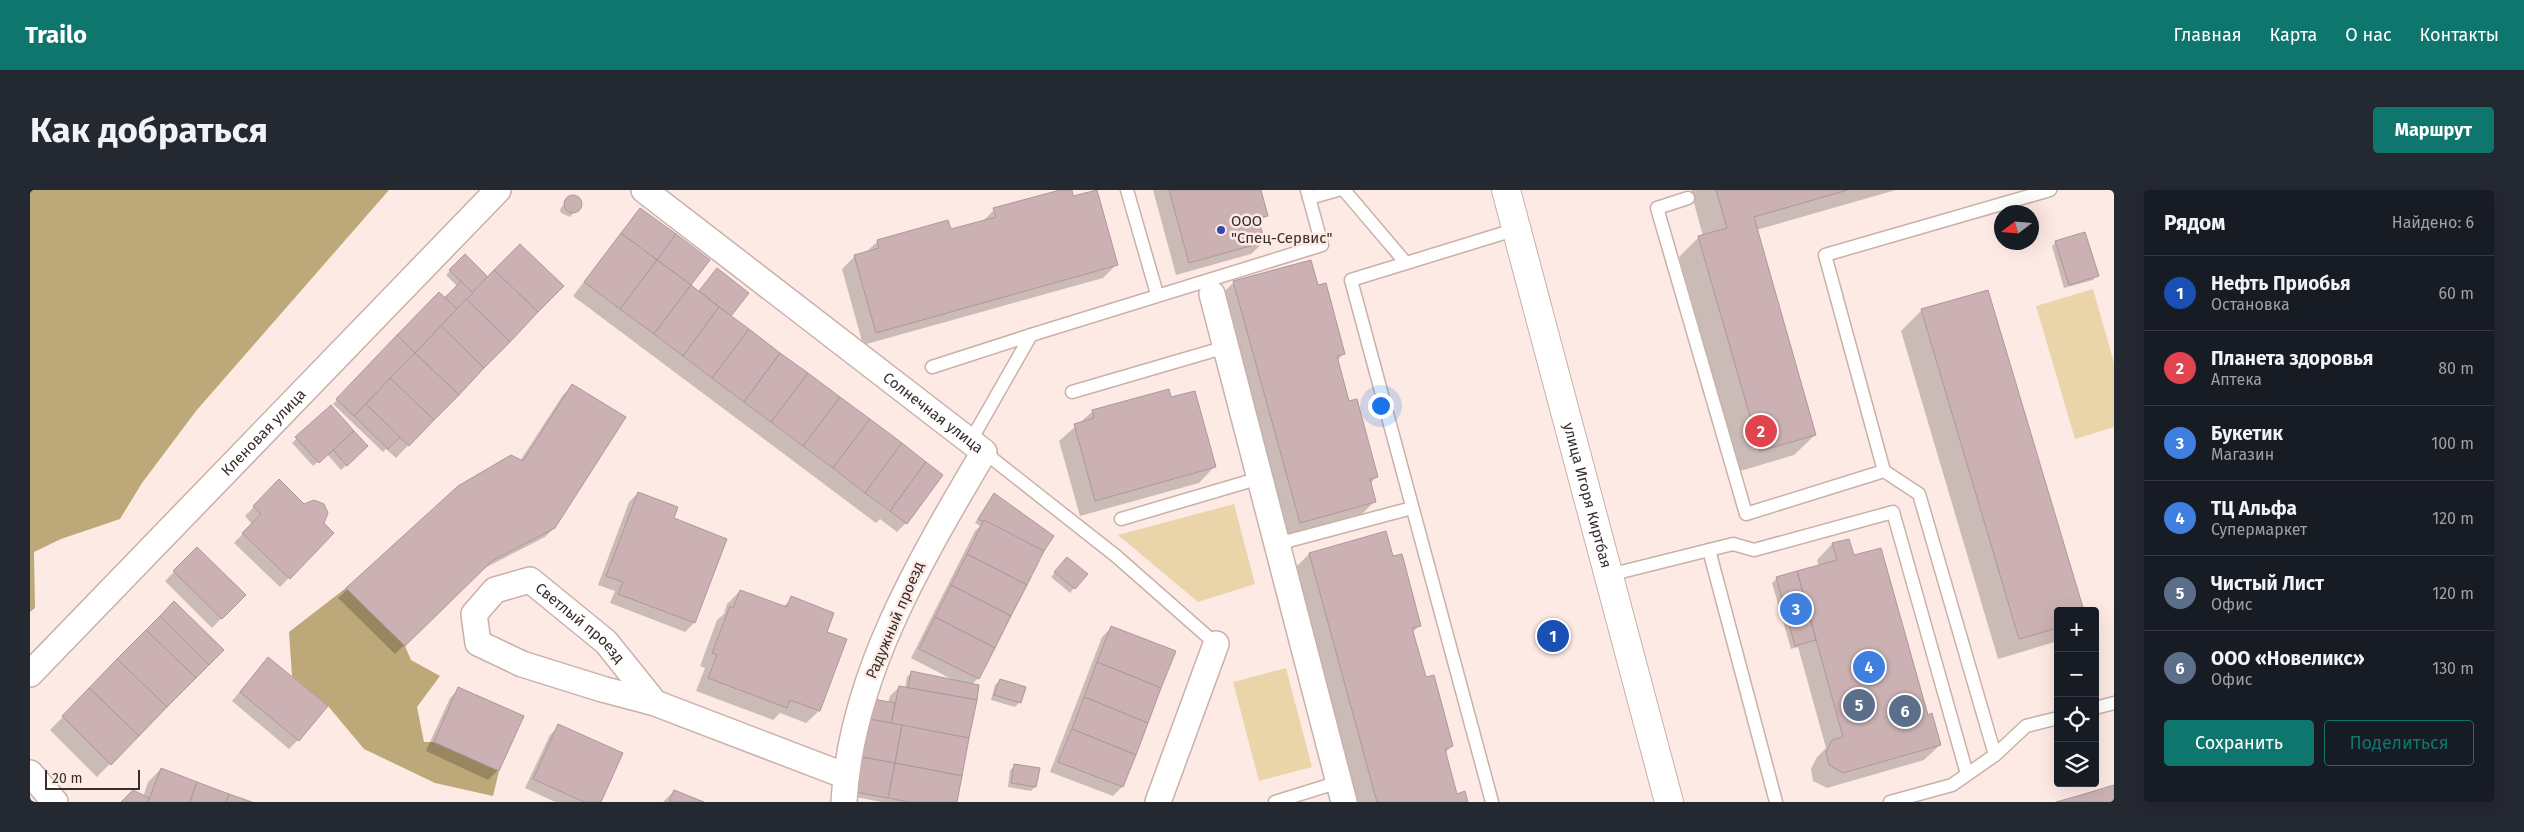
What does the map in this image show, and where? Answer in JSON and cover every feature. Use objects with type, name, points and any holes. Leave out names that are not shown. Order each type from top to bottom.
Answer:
[{"type":"main road","name":"улица Игоря Киртбая","points":[[1506,190],[1669,802]]},
{"type":"street","name":"Кленовая улица","points":[[30,674],[498,190]]},
{"type":"street","name":"Солнечная улица","points":[[644,190],[977,447]]},
{"type":"street","points":[[1212,294],[1341,792]]},
{"type":"street","name":"Радужный проезд","points":[[844,802],[846,776],[854,731],[868,682],[924,553],[977,447]]},
{"type":"street","name":"Светлый проезд","points":[[655,703],[606,642],[530,580],[494,590],[474,614],[478,643],[522,664],[655,703],[846,776]]},
{"type":"street","points":[[1158,802],[1216,644]]},
{"type":"street","points":[[30,773],[55,802]]},
{"type":"lane","points":[[1127,190],[1157,294]]},
{"type":"lane","points":[[932,367],[1157,294],[1322,245],[1308,194],[1338,190]]},
{"type":"lane","points":[[1344,190],[1406,263]]},
{"type":"lane","points":[[1996,755],[1919,494],[1884,471],[1825,255],[2050,190]]},
{"type":"lane","points":[[1688,198],[1657,208],[1746,514],[1884,471]]},
{"type":"lane","points":[[1492,802],[1351,280],[1517,230]]},
{"type":"lane","points":[[977,447],[1030,335]]},
{"type":"lane","points":[[1072,392],[1226,347]]},
{"type":"lane","name":"Солнечная улица","points":[[977,447],[1116,556],[1216,644]]},
{"type":"lane","points":[[1121,520],[1260,478]]},
{"type":"lane","points":[[1277,544],[1412,508]]},
{"type":"lane","points":[[1609,575],[1733,544],[1754,550],[1893,512],[1967,774]]},
{"type":"lane","points":[[1709,550],[1776,802]]},
{"type":"lane","points":[[2099,707],[2114,703]]},
{"type":"lane","points":[[1890,802],[1952,785],[1996,755],[2026,726],[2054,719]]},
{"type":"lane","points":[[1275,802],[1341,792]]},
{"type":"shaded area","points":[[30,190],[389,190],[196,411],[142,483],[120,519],[61,539],[34,552],[35,608],[30,612]]},
{"type":"shaded area","points":[[2093,289],[2114,363],[2114,427],[2075,439],[2036,306]]},
{"type":"shaded area","points":[[1234,504],[1255,584],[1198,602],[1118,535]]},
{"type":"shaded area","points":[[346,588],[405,646],[411,660],[440,676],[417,707],[424,742],[434,742],[499,771],[493,796],[435,783],[364,749],[328,706],[292,676],[289,632]]},
{"type":"shaded area","points":[[1286,668],[1312,767],[1259,781],[1233,682]]},
{"type":"building","points":[[1060,190],[1072,190],[1073,196],[1097,190],[1118,265],[876,333],[854,255],[879,248],[877,240],[948,220],[951,229],[996,217],[993,208]]},
{"type":"building","name":"ООО \"Спец-Сервис\"","points":[[1169,190],[1261,190],[1268,216],[1258,218],[1265,242],[1189,263]]},
{"type":"building","points":[[1716,190],[1848,190],[1754,217],[1816,435],[1760,451],[1698,236],[1727,228]]},
{"type":"building","points":[[573,195],[581,200],[582,204],[577,212],[573,213],[565,208],[564,204],[569,196]]},
{"type":"building","points":[[640,208],[676,234],[657,260],[621,233]]},
{"type":"building","points":[[2085,232],[2099,276],[2069,285],[2055,241]]},
{"type":"building","points":[[621,233],[657,260],[620,309],[584,282]]},
{"type":"building","points":[[676,234],[710,260],[691,285],[657,260]]},
{"type":"building","points":[[520,244],[564,286],[538,312],[494,270]]},
{"type":"building","points":[[465,254],[488,277],[473,293],[449,270]]},
{"type":"building","points":[[657,260],[691,285],[654,334],[620,309]]},
{"type":"building","points":[[1311,260],[1318,285],[1326,283],[1345,354],[1337,356],[1349,401],[1357,399],[1378,477],[1370,479],[1376,502],[1300,523],[1233,281]]},
{"type":"building","points":[[717,268],[749,293],[731,316],[699,291]]},
{"type":"building","points":[[494,270],[538,312],[510,342],[466,299]]},
{"type":"building","points":[[461,281],[473,293],[457,309],[445,298]]},
{"type":"building","points":[[691,285],[719,307],[683,356],[654,334]]},
{"type":"building","points":[[1988,290],[2083,607],[2054,607],[2054,629],[2019,639],[1921,309]]},
{"type":"building","points":[[439,292],[457,309],[415,353],[397,335]]},
{"type":"building","points":[[466,299],[510,342],[484,368],[441,326]]},
{"type":"building","points":[[719,307],[749,329],[712,378],[683,356]]},
{"type":"building","points":[[441,326],[484,368],[459,395],[415,353]]},
{"type":"building","points":[[749,329],[780,353],[744,402],[712,378]]},
{"type":"building","points":[[397,335],[415,353],[354,416],[336,399]]},
{"type":"building","points":[[415,353],[459,395],[434,420],[390,378]]},
{"type":"building","points":[[780,353],[808,373],[771,422],[744,402]]},
{"type":"building","points":[[808,373],[840,397],[803,446],[771,422]]},
{"type":"building","points":[[390,378],[434,420],[409,446],[366,404]]},
{"type":"building","points":[[572,384],[626,417],[555,528],[492,561],[405,646],[346,588],[458,486],[511,455],[523,461]]},
{"type":"building","points":[[1169,389],[1171,397],[1195,391],[1216,467],[1095,501],[1074,424],[1094,418],[1092,410]]},
{"type":"building","points":[[840,397],[870,419],[833,468],[803,446]]},
{"type":"building","points":[[366,404],[400,437],[388,449],[354,416]]},
{"type":"building","points":[[331,405],[354,431],[319,463],[295,437]]},
{"type":"building","points":[[870,419],[902,443],[865,493],[833,468]]},
{"type":"building","points":[[354,431],[368,446],[347,466],[333,450]]},
{"type":"building","points":[[902,443],[926,462],[890,511],[865,493]]},
{"type":"building","points":[[926,462],[943,475],[907,524],[890,511]]},
{"type":"building","points":[[279,479],[304,504],[314,500],[324,504],[328,513],[324,523],[334,533],[290,579],[242,533],[261,514],[253,506]]},
{"type":"building","points":[[638,492],[678,507],[674,518],[727,539],[695,623],[618,594],[623,582],[606,576]]},
{"type":"building","points":[[994,493],[1054,536],[1044,551],[978,519]]},
{"type":"building","points":[[984,520],[1044,551],[1027,585],[967,554]]},
{"type":"building","points":[[1386,531],[1393,556],[1402,554],[1421,626],[1412,628],[1426,677],[1434,675],[1453,746],[1445,749],[1457,794],[1465,791],[1468,802],[1377,802],[1309,553]]},
{"type":"building","points":[[1849,539],[1854,555],[1881,548],[1928,715],[1932,713],[1941,745],[1843,773],[1829,765],[1826,752],[1832,740],[1843,737],[1797,571],[1837,560],[1832,543]]},
{"type":"building","points":[[197,547],[246,595],[222,619],[173,571]]},
{"type":"building","points":[[967,554],[1027,585],[1011,616],[951,585]]},
{"type":"building","points":[[1067,557],[1088,574],[1075,589],[1054,572]]},
{"type":"building","points":[[1797,571],[1816,640],[1795,646],[1776,577]]},
{"type":"building","points":[[951,585],[1011,616],[995,648],[935,617]]},
{"type":"building","points":[[740,590],[787,607],[791,596],[834,613],[827,632],[847,639],[820,711],[790,700],[787,708],[708,678],[717,655],[712,653],[730,606],[733,608]]},
{"type":"building","points":[[174,601],[224,650],[209,665],[160,616]]},
{"type":"building","points":[[160,616],[209,665],[196,678],[146,630]]},
{"type":"building","points":[[935,617],[995,648],[979,679],[919,649]]},
{"type":"building","points":[[1111,626],[1176,651],[1161,688],[1097,662]]},
{"type":"building","points":[[146,630],[196,678],[167,707],[117,659]]},
{"type":"building","points":[[268,657],[328,706],[299,741],[240,692]]},
{"type":"building","points":[[117,659],[167,707],[139,736],[89,688]]},
{"type":"building","points":[[1097,662],[1161,688],[1148,723],[1084,697]]},
{"type":"building","points":[[911,671],[979,685],[977,700],[908,688]]},
{"type":"building","points":[[1000,679],[1026,687],[1021,703],[994,695]]},
{"type":"building","points":[[899,686],[977,700],[969,738],[891,724]]},
{"type":"building","points":[[458,687],[524,716],[499,771],[434,742]]},
{"type":"building","points":[[89,688],[139,736],[111,765],[62,716]]},
{"type":"building","points":[[1084,697],[1148,723],[1136,755],[1072,729]]},
{"type":"building","points":[[873,699],[895,703],[891,724],[869,719]]},
{"type":"building","points":[[869,719],[902,725],[895,763],[862,757]]},
{"type":"building","points":[[558,724],[623,753],[601,802],[584,802],[533,779]]},
{"type":"building","points":[[902,725],[969,738],[962,776],[895,763]]},
{"type":"building","points":[[1072,729],[1136,755],[1123,787],[1058,762]]},
{"type":"building","points":[[862,757],[895,763],[888,798],[855,792]]},
{"type":"building","points":[[895,763],[962,776],[957,802],[908,802],[888,798]]},
{"type":"building","points":[[1014,764],[1040,768],[1036,787],[1011,783]]},
{"type":"building","points":[[161,768],[197,782],[190,802],[148,802]]},
{"type":"building","points":[[197,782],[229,794],[226,802],[190,802]]},
{"type":"building","points":[[2114,785],[2114,802],[2056,802],[2081,795]]},
{"type":"building","points":[[133,790],[149,798],[148,802],[121,802]]},
{"type":"building","points":[[674,790],[704,802],[669,802]]},
{"type":"building","points":[[229,794],[252,802],[226,802]]},
{"type":"place","name":"ООО \"Спец-Сервис\"","points":[[1221,230]]},
{"type":"place","name":"Планета здоровья","points":[[1761,431]]},
{"type":"place","name":"Букетик","points":[[1796,609]]},
{"type":"place","name":"Нефть Приобья","points":[[1553,636]]},
{"type":"place","name":"ТЦ Альфа","points":[[1869,667]]},
{"type":"place","name":"Чистый Лист","points":[[1859,705]]},
{"type":"place","name":"ООО «Новеликс»","points":[[1905,711]]}]
